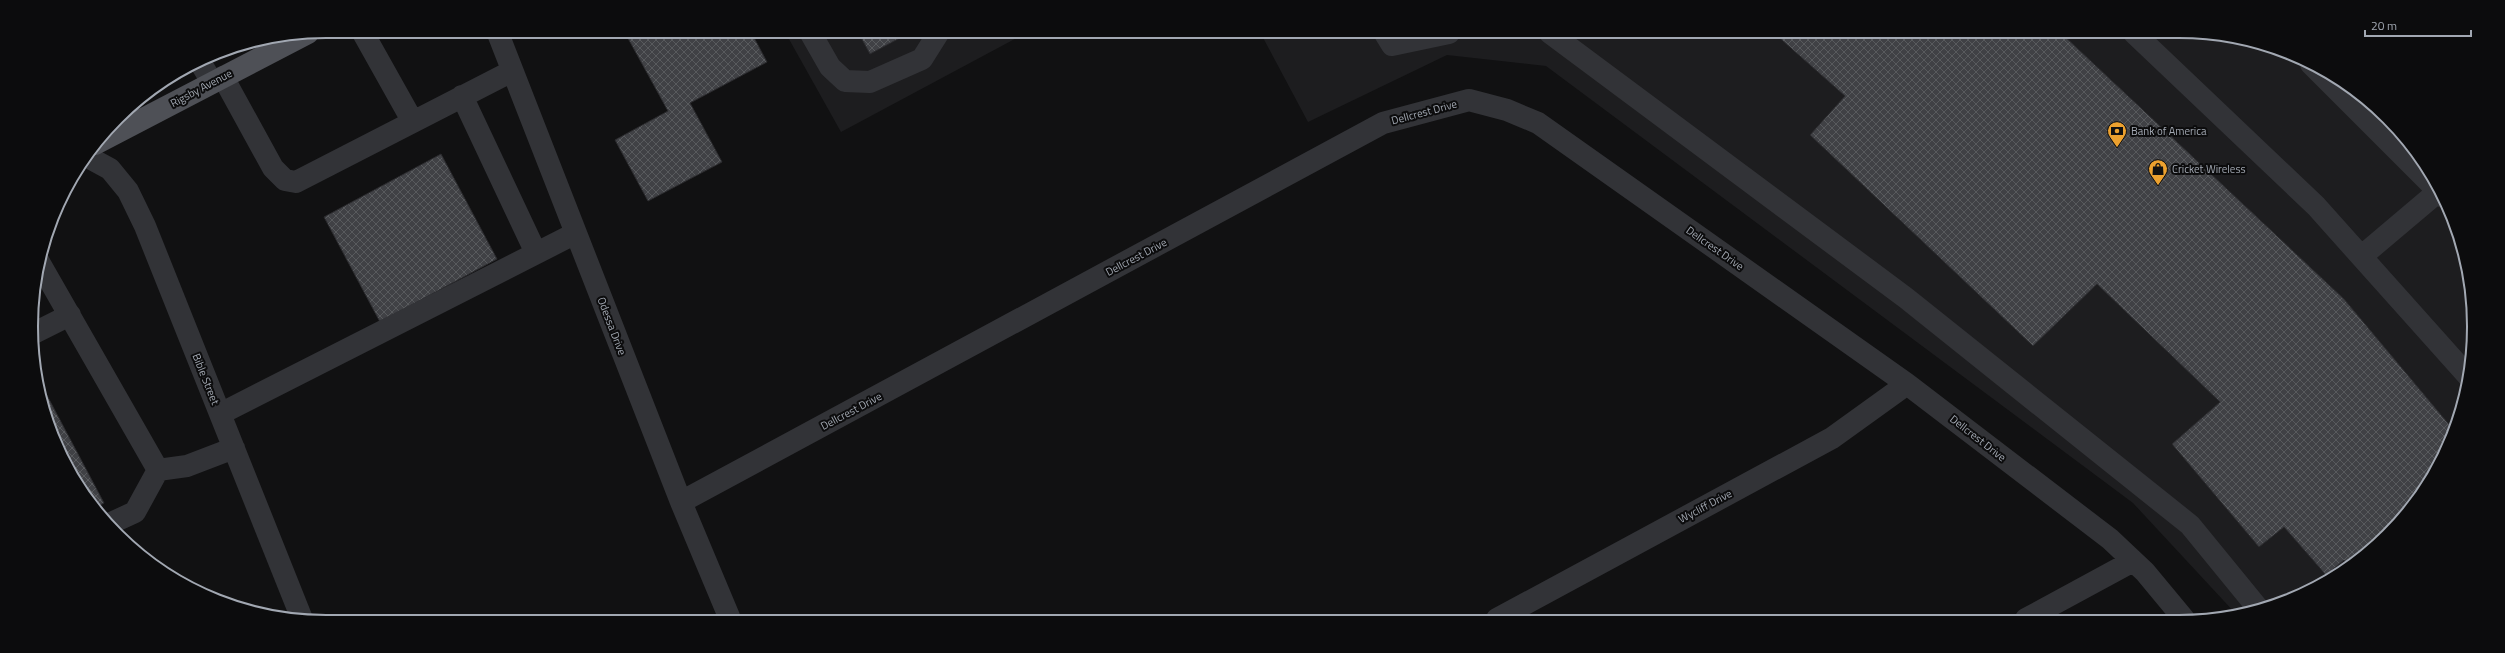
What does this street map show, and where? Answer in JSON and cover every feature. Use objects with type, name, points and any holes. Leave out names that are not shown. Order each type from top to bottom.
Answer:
[{"type":"main road","name":"Rigsby Avenue","points":[[110,136],[295,40]]},
{"type":"street","points":[[366,38],[413,122]]},
{"type":"street","name":"Odessa Drive","points":[[500,38],[681,502],[728,615]]},
{"type":"street","points":[[813,38],[830,67],[845,81],[870,82],[922,59],[935,38]]},
{"type":"street","points":[[1388,38],[1392,45],[1423,38]]},
{"type":"street","points":[[1557,38],[1906,298],[2190,525],[2255,604]]},
{"type":"street","points":[[2139,38],[2316,206],[2464,371]]},
{"type":"street","points":[[204,66],[217,80],[273,168],[285,180],[296,182],[512,71]]},
{"type":"street","points":[[2326,79],[2425,177]]},
{"type":"street","points":[[462,96],[536,253]]},
{"type":"street","name":"Dellcrest Drive","points":[[681,502],[1383,123],[1469,100],[1507,110],[1538,123],[1907,384],[2110,539],[2145,572],[2180,615]]},
{"type":"street","name":"Bible Street","points":[[92,159],[110,169],[128,191],[145,226],[300,614]]},
{"type":"street","points":[[2362,256],[2436,197]]},
{"type":"street","points":[[220,414],[576,233]]},
{"type":"street","points":[[44,270],[158,470]]},
{"type":"street","points":[[38,331],[70,315]]},
{"type":"street","name":"Wycliff Drive","points":[[1506,615],[1832,438],[1907,384]]},
{"type":"street","points":[[158,470],[186,466],[234,448]]},
{"type":"street","points":[[114,522],[135,512],[158,470]]},
{"type":"street","points":[[2035,615],[2133,561]]},
{"type":"shaded area","points":[[788,38],[1017,38],[841,132]]},
{"type":"shaded area","points":[[1263,38],[2178,38],[2216,40],[2253,48],[2271,53],[2306,68],[2339,87],[2354,98],[2383,122],[2407,151],[2428,182],[2452,234],[2465,289],[2467,326],[2465,364],[2457,401],[2445,437],[2428,471],[2407,502],[2383,531],[2339,566],[2306,585],[2271,600],[2232,610],[2133,503],[1546,66],[1447,55],[1308,122]]},
{"type":"building","points":[[628,38],[754,38],[767,62],[690,103],[722,162],[648,201],[615,140],[668,111]]},
{"type":"building","points":[[861,38],[900,38],[870,54]]},
{"type":"building","points":[[1780,38],[2066,38],[2344,299],[2450,425],[2437,454],[2418,487],[2383,531],[2354,555],[2345,562],[2344,560],[2326,574],[2284,527],[2259,547],[2172,444],[2220,402],[2097,284],[2033,346],[1810,135],[1845,96]]},
{"type":"building","points":[[441,154],[497,259],[380,322],[324,217]]},
{"type":"building","points":[[47,395],[104,503],[100,505],[77,471],[60,437],[53,419]]},
{"type":"place","name":"Bank of America","points":[[2117,148]]},
{"type":"place","name":"Cricket Wireless","points":[[2158,186]]}]
